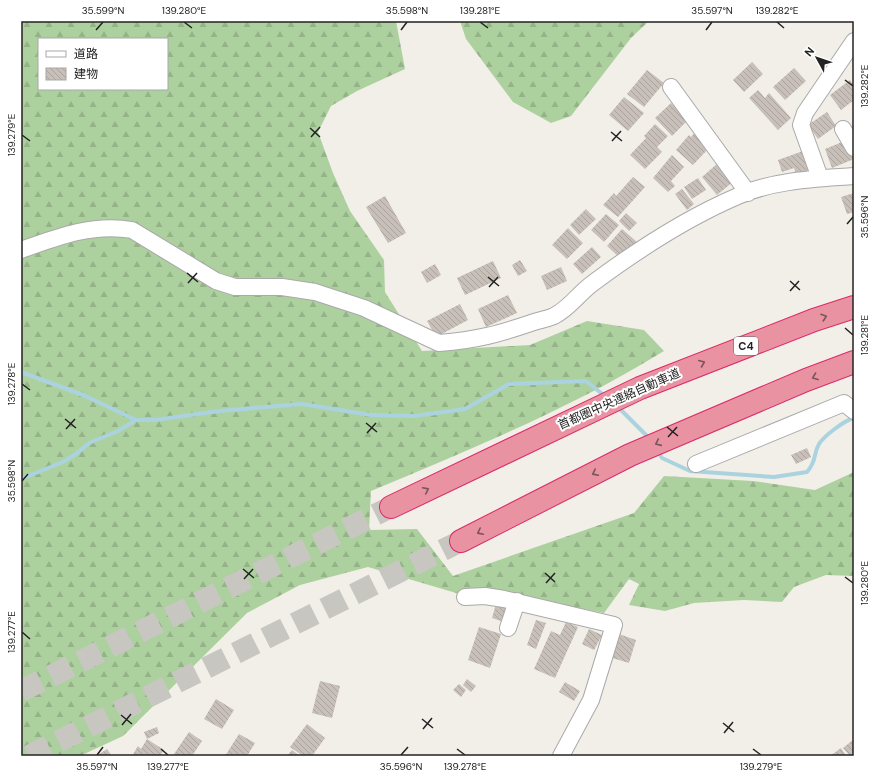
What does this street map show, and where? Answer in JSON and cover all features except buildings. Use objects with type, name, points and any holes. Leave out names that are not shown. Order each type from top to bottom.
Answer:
[{"type":"highway","name":"首都圏中央連絡自動車道","points":[[391,507],[520,444],[640,388],[777,334],[854,306]]},
{"type":"highway","points":[[461,541],[630,455],[685,430],[853,362]]},
{"type":"street","points":[[820,178],[801,126],[805,113],[854,41]]},
{"type":"street","points":[[671,87],[748,192]]},
{"type":"street","points":[[843,129],[854,148]]},
{"type":"street","points":[[21,250],[83,230],[122,228],[132,230],[216,281],[235,287],[282,287],[315,292],[364,308],[439,343],[453,342],[479,339],[502,334],[553,316],[571,306],[591,284],[669,233],[702,213],[748,192],[781,184],[820,178],[854,176]]},
{"type":"street","points":[[696,464],[844,403],[854,411]]},
{"type":"street","points":[[465,597],[485,596],[614,625],[591,700],[561,756]]},
{"type":"street","points":[[508,628],[516,602]]},
{"type":"green space","points":[[21,21],[396,21],[405,69],[357,91],[331,106],[318,132],[333,173],[350,211],[384,260],[385,292],[422,351],[530,345],[587,321],[644,330],[664,351],[593,391],[520,427],[371,491],[369,530],[417,529],[453,576],[634,513],[664,476],[753,481],[815,490],[852,473],[854,466],[854,576],[826,575],[794,587],[782,602],[744,600],[694,603],[665,611],[629,605],[639,584],[629,579],[604,613],[484,589],[456,593],[368,567],[300,585],[247,613],[123,736],[80,756],[21,756]]},
{"type":"green space","points":[[460,21],[649,21],[631,38],[571,116],[551,123],[513,102],[466,39]]},
{"type":"waterway","points":[[21,372],[83,395],[136,420],[155,420],[219,411],[302,404],[371,415],[414,416],[465,409],[509,384],[586,381],[606,397]]},
{"type":"waterway","points":[[617,406],[650,439]]},
{"type":"waterway","points":[[657,450],[662,458],[690,471],[774,477],[807,472],[814,461],[819,444],[840,425],[854,418]]},
{"type":"waterway","points":[[21,479],[63,462],[76,454],[89,443],[118,431],[136,420]]},
{"type":"tunnel","points":[[21,691],[391,507]]},
{"type":"tunnel","points":[[29,756],[461,541]]}]
